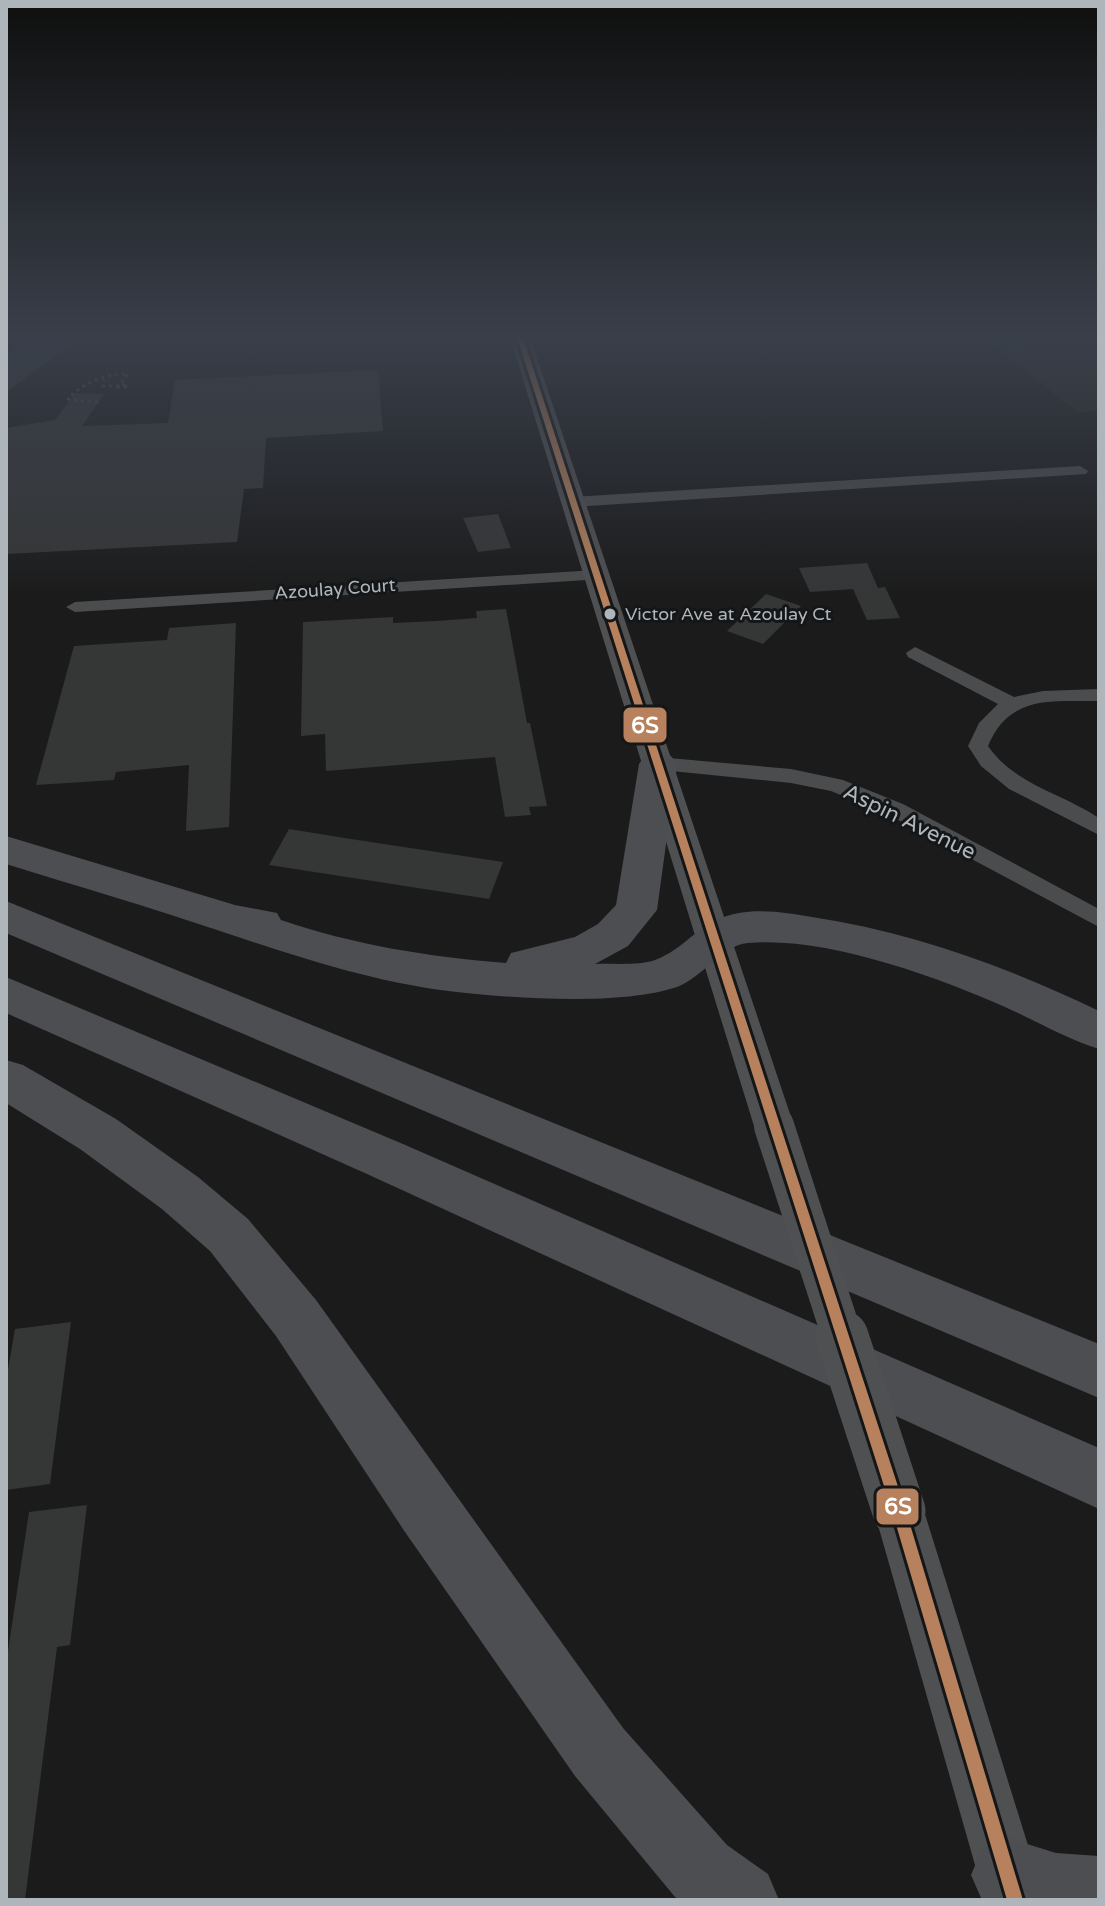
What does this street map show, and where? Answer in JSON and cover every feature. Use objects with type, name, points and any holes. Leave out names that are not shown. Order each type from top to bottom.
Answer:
[{"type":"highway","points":[[235,920],[388,951],[463,962],[532,964],[560,959],[591,948],[613,935],[636,910],[658,764]]},
{"type":"highway","points":[[6,850],[235,920],[299,944],[388,966],[528,981],[574,982],[661,975],[676,968],[713,938],[751,926],[883,947],[997,984],[1099,1031]]},
{"type":"highway","points":[[6,916],[1099,1371]]},
{"type":"highway","points":[[6,994],[385,1159],[1099,1479]]},
{"type":"highway","points":[[6,1079],[98,1134],[180,1193],[229,1235],[296,1318],[427,1510],[599,1752],[701,1871],[742,1900]]},
{"type":"highway","points":[[1012,1888],[1099,1893]]},
{"type":"main road","points":[[547,423],[899,1511],[1012,1888]]},
{"type":"street","points":[[572,502],[1080,471]]},
{"type":"street","name":"Azoulay Court","points":[[75,607],[596,575]]},
{"type":"street","points":[[915,653],[1010,703]]},
{"type":"street","points":[[1099,695],[1010,703],[988,720],[978,746],[983,756],[1014,784],[1099,828]]},
{"type":"street","name":"Aspin Avenue","points":[[658,764],[791,776],[836,785],[895,809],[1096,913]]},
{"type":"building","points":[[37,423],[84,423],[82,426],[382,423],[383,431],[266,438],[263,488],[244,489],[237,542],[6,554],[6,428]]},
{"type":"building","points":[[498,514],[511,548],[478,552],[463,518]]},
{"type":"building","points":[[867,563],[878,588],[885,587],[900,618],[867,620],[853,589],[810,592],[799,568]]},
{"type":"building","points":[[766,594],[801,606],[763,644],[727,631]]},
{"type":"building","points":[[506,609],[527,723],[530,723],[547,806],[529,807],[531,815],[505,817],[495,757],[326,771],[325,734],[301,736],[303,622],[393,617],[393,623],[436,621],[477,618],[476,611]]},
{"type":"building","points":[[236,623],[229,827],[186,831],[189,765],[116,772],[114,780],[36,785],[74,646],[167,640],[169,628]]},
{"type":"building","points":[[289,829],[503,862],[489,899],[269,865]]},
{"type":"building","points":[[71,1322],[50,1484],[6,1490],[6,1381],[15,1329]]},
{"type":"building","points":[[87,1505],[70,1645],[57,1647],[25,1900],[6,1900],[6,1664],[29,1512]]},
{"type":"transit line","name":"6S","points":[[548,423],[899,1511],[1015,1900]]},
{"type":"place","name":"Victor Ave at Azoulay Ct","points":[[610,614]]}]
